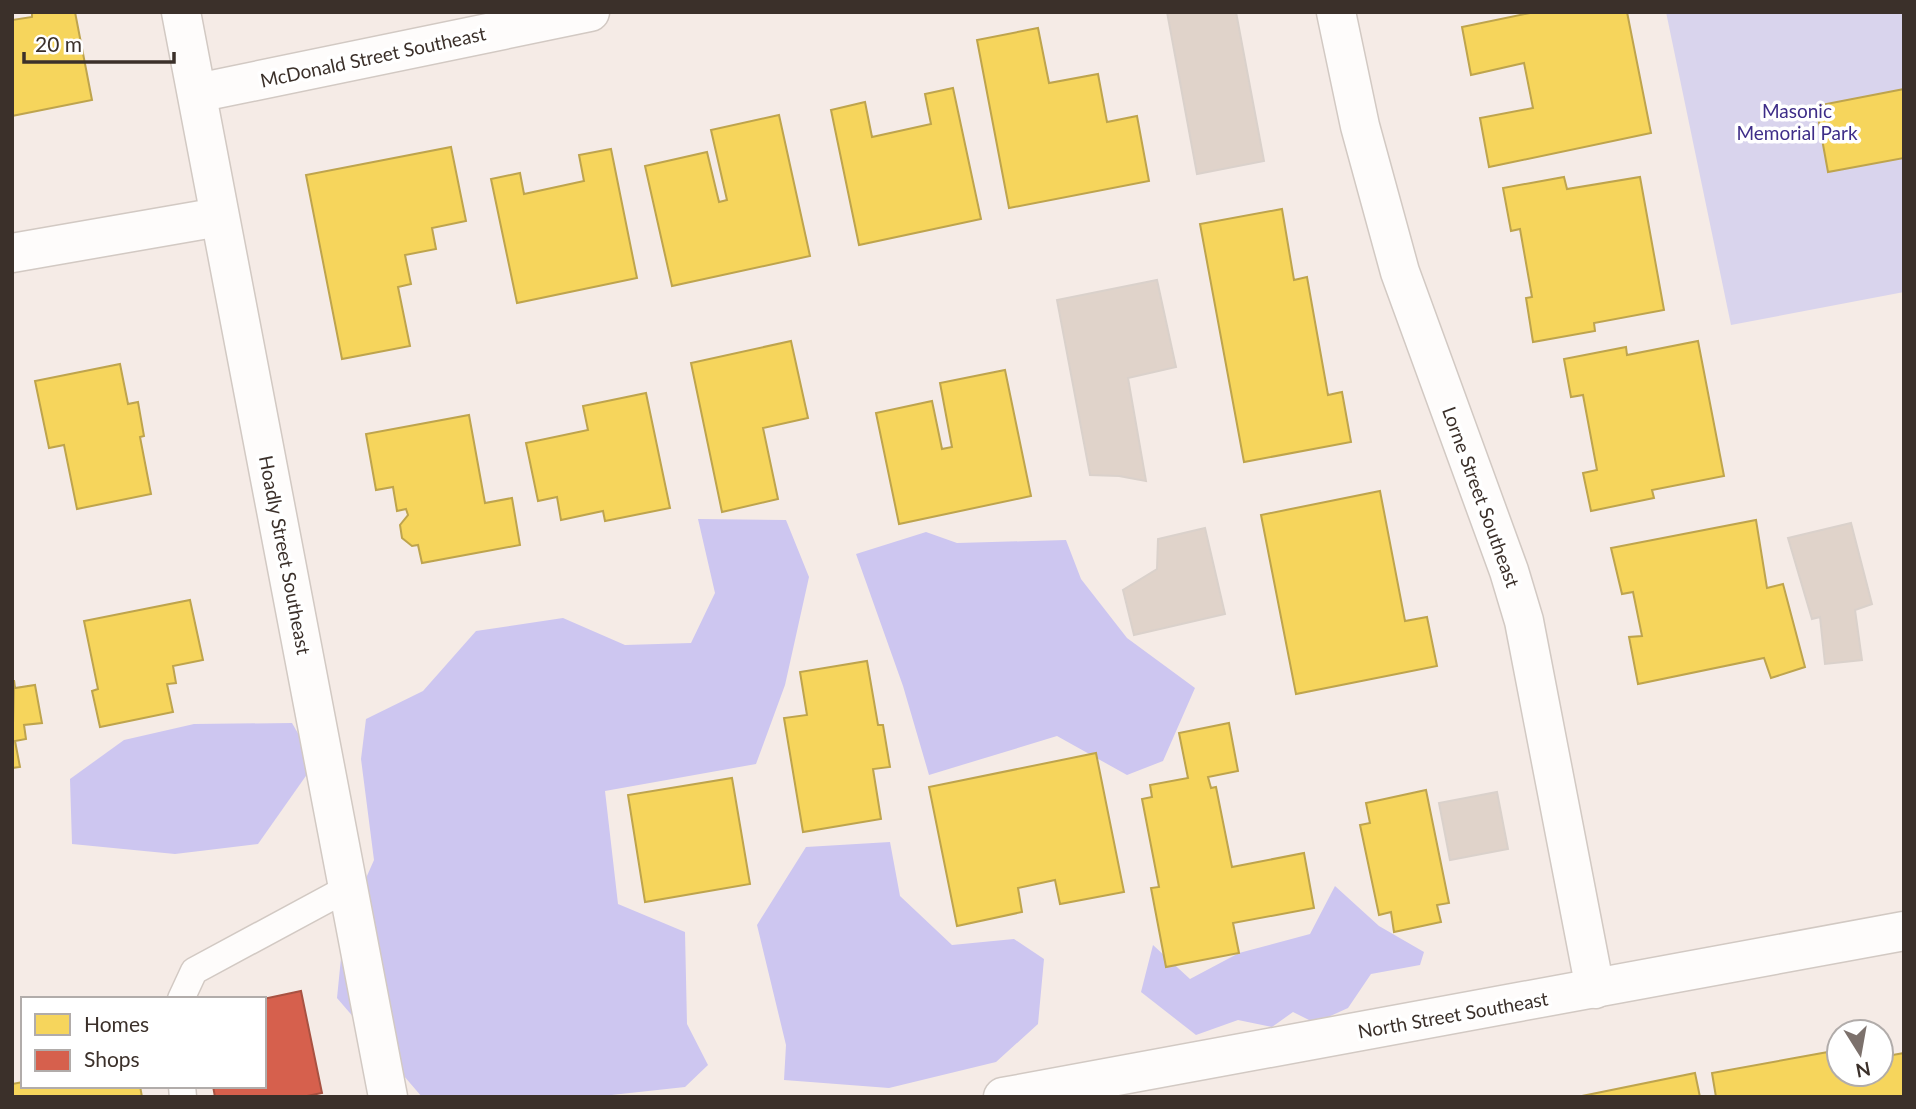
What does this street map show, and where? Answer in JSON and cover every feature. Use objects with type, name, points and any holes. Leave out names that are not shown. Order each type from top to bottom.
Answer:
[{"type":"street","name":"Hoadly Street Southeast","points":[[181,12],[388,1097]]},
{"type":"street","name":"McDonald Street Southeast","points":[[197,93],[590,12]]},
{"type":"street","name":"Lorne Street Southeast","points":[[1335,12],[1360,126],[1400,272],[1509,571],[1524,621],[1595,989]]},
{"type":"street","points":[[12,253],[219,216]]},
{"type":"street","name":"North Street Southeast","points":[[1003,1097],[1904,931]]},
{"type":"lane","points":[[182,997],[194,971],[348,888]]},
{"type":"green space","name":"Masonic Memorial Park","points":[[1666,12],[1904,12],[1904,292],[1731,325]]},
{"type":"shaded area","points":[[698,519],[786,520],[809,577],[785,685],[756,764],[605,791],[618,904],[685,932],[687,1024],[708,1065],[685,1087],[593,1097],[422,1097],[337,998],[344,928],[374,860],[361,759],[366,719],[423,691],[476,631],[563,618],[625,645],[691,643],[715,593]]},
{"type":"shaded area","points":[[926,532],[957,543],[1066,540],[1081,579],[1127,638],[1195,688],[1163,761],[1127,775],[1057,736],[929,775],[903,686],[856,554]]},
{"type":"shaded area","points":[[292,723],[315,763],[258,844],[175,854],[72,844],[70,779],[124,740],[194,724]]},
{"type":"shaded area","points":[[890,842],[900,896],[952,945],[1014,939],[1044,959],[1038,1024],[996,1062],[889,1088],[784,1080],[786,1045],[757,925],[806,847]]},
{"type":"shaded area","points":[[1335,886],[1379,926],[1424,952],[1420,965],[1371,974],[1348,1008],[1315,1023],[1293,1012],[1272,1027],[1238,1020],[1196,1035],[1141,992],[1153,945],[1190,979],[1239,953],[1310,934]]},
{"type":"building: Homes","points":[[32,12],[75,12],[92,100],[12,116],[12,20],[32,17]]},
{"type":"building: Homes","points":[[1535,12],[1627,12],[1651,133],[1489,167],[1480,118],[1533,108],[1524,63],[1471,75],[1462,27]]},
{"type":"building: Homes","points":[[1038,28],[1049,83],[1098,74],[1107,122],[1137,116],[1149,181],[1009,208],[977,40]]},
{"type":"building: Homes","points":[[953,88],[981,219],[859,245],[831,110],[865,102],[872,137],[931,124],[925,94]]},
{"type":"building: Homes","points":[[1904,89],[1904,158],[1828,172],[1816,106]]},
{"type":"building: Homes","points":[[779,115],[810,256],[672,286],[645,166],[707,152],[719,202],[727,200],[711,130]]},
{"type":"building: Homes","points":[[451,147],[466,221],[432,228],[436,249],[405,255],[411,284],[398,287],[410,346],[342,359],[306,175]]},
{"type":"building: Homes","points":[[611,149],[637,278],[517,303],[491,179],[520,173],[524,194],[584,181],[579,155]]},
{"type":"building: Homes","points":[[1564,177],[1567,189],[1640,177],[1664,310],[1594,323],[1595,331],[1533,342],[1526,298],[1532,297],[1520,229],[1511,231],[1503,188]]},
{"type":"building: Homes","points":[[1282,209],[1294,280],[1307,277],[1328,395],[1342,392],[1351,442],[1244,462],[1200,224]]},
{"type":"building: Homes","points":[[791,341],[808,418],[763,428],[778,499],[722,512],[691,363]]},
{"type":"building: Homes","points":[[1698,341],[1724,476],[1652,490],[1654,498],[1591,511],[1583,473],[1597,470],[1583,395],[1571,397],[1564,359],[1626,347],[1627,355]]},
{"type":"building: Homes","points":[[120,364],[128,404],[138,402],[144,436],[140,437],[151,494],[77,509],[64,445],[49,448],[35,381]]},
{"type":"building: Homes","points":[[1005,370],[1031,496],[899,524],[876,413],[932,401],[942,449],[952,447],[940,383]]},
{"type":"building: Homes","points":[[646,393],[670,508],[605,521],[603,511],[561,520],[557,497],[538,501],[526,443],[588,430],[583,406]]},
{"type":"building: Homes","points":[[469,415],[485,503],[512,498],[520,545],[422,563],[418,545],[412,546],[402,538],[400,525],[408,515],[406,509],[397,511],[393,487],[376,490],[366,434]]},
{"type":"building: Homes","points":[[1380,491],[1405,621],[1427,617],[1437,666],[1296,694],[1261,515]]},
{"type":"building: Homes","points":[[1756,520],[1767,588],[1783,584],[1805,667],[1771,678],[1764,658],[1638,684],[1629,637],[1642,636],[1633,592],[1622,594],[1611,548]]},
{"type":"building: Homes","points":[[190,600],[203,660],[173,666],[176,683],[167,684],[173,712],[100,727],[92,691],[98,689],[84,621]]},
{"type":"building: Homes","points":[[867,661],[878,725],[883,725],[890,767],[873,769],[881,819],[803,832],[784,718],[807,715],[800,672]]},
{"type":"building: Homes","points":[[14,680],[15,688],[35,685],[42,723],[24,725],[26,739],[15,741],[20,767],[12,768]]},
{"type":"building: Homes","points":[[1229,723],[1238,771],[1208,777],[1211,788],[1216,787],[1232,867],[1304,853],[1314,908],[1233,923],[1239,953],[1166,967],[1151,888],[1159,887],[1142,799],[1152,797],[1150,785],[1188,778],[1179,733]]},
{"type":"building: Homes","points":[[1096,753],[1124,892],[1060,904],[1055,880],[1018,888],[1022,912],[957,926],[929,787]]},
{"type":"building: Homes","points":[[732,778],[750,884],[645,902],[628,795]]},
{"type":"building: Homes","points":[[1426,790],[1449,903],[1437,905],[1441,922],[1394,932],[1391,912],[1379,915],[1360,825],[1370,823],[1366,803]]},
{"type":"building: Homes","points":[[1825,1053],[1825,1088],[1895,1088],[1895,1055],[1904,1053],[1904,1097],[1716,1097],[1712,1073]]},
{"type":"building: Homes","points":[[1695,1073],[1700,1097],[1577,1097]]},
{"type":"building: Homes","points":[[21,1082],[21,1088],[140,1088],[142,1097],[12,1097],[12,1084]]},
{"type":"building: Shops","points":[[301,991],[322,1093],[302,1097],[215,1097],[213,1088],[266,1088],[266,998]]},
{"type":"building: Other","points":[[1167,12],[1236,12],[1264,161],[1197,174]]},
{"type":"building: Other","points":[[1157,280],[1176,367],[1128,378],[1146,481],[1090,475],[1057,300]]},
{"type":"building: Other","points":[[1851,523],[1872,604],[1855,610],[1862,660],[1825,664],[1820,617],[1812,619],[1788,538]]},
{"type":"building: Other","points":[[1205,528],[1225,614],[1134,635],[1123,590],[1157,569],[1158,539]]},
{"type":"building: Other","points":[[1497,792],[1508,849],[1450,860],[1439,803]]}]
